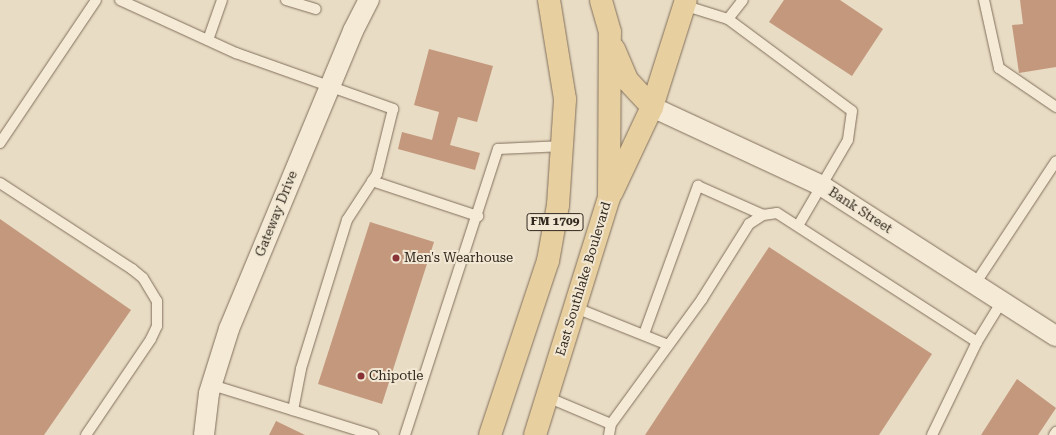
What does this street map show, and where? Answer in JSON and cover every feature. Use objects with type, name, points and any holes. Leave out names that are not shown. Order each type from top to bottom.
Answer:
[{"type":"main road","name":"FM 1709","points":[[490,435],[548,261],[558,205],[564,146],[565,99],[549,0]]},
{"type":"main road","name":"East Southlake Boulevard","points":[[535,435],[576,308],[609,198],[610,32],[601,0]]},
{"type":"main road","points":[[609,198],[652,107],[684,3]]},
{"type":"main road","points":[[610,32],[619,66],[652,107]]},
{"type":"street","name":"Gateway Drive","points":[[204,435],[212,385],[229,329],[330,86],[369,0]]},
{"type":"street","name":"Bank Street","points":[[652,107],[822,186],[1056,336]]},
{"type":"lane","points":[[0,143],[96,0]]},
{"type":"lane","points":[[120,0],[208,40],[393,110],[372,181],[347,220],[301,369],[293,410]]},
{"type":"lane","points":[[208,40],[222,0]]},
{"type":"lane","points":[[286,0],[316,9]]},
{"type":"lane","points":[[728,19],[743,0]]},
{"type":"lane","points":[[984,0],[999,68],[1056,107]]},
{"type":"lane","points":[[684,3],[728,19],[852,111],[848,140],[798,226]]},
{"type":"lane","points":[[405,435],[478,216],[498,149],[564,146]]},
{"type":"lane","points":[[975,284],[1056,161]]},
{"type":"lane","points":[[372,181],[478,216]]},
{"type":"lane","points":[[0,183],[132,269],[143,278],[157,301],[157,326],[151,339],[86,435]]},
{"type":"lane","points":[[644,334],[698,186],[763,215]]},
{"type":"lane","points":[[609,435],[611,424],[668,345],[749,224],[763,215],[777,213],[977,342]]},
{"type":"lane","points":[[932,435],[977,342],[1002,301]]},
{"type":"lane","points":[[576,308],[644,334],[668,345]]},
{"type":"lane","points":[[212,385],[373,435]]},
{"type":"lane","points":[[547,397],[611,424]]},
{"type":"building","points":[[784,0],[840,0],[883,29],[852,76],[769,22]]},
{"type":"building","points":[[1020,0],[1056,0],[1056,67],[1019,73],[1012,25],[1023,24]]},
{"type":"building","points":[[429,49],[493,66],[477,122],[458,117],[450,145],[480,153],[475,170],[398,149],[402,132],[432,140],[439,112],[414,105]]},
{"type":"building","points":[[0,219],[131,310],[44,435],[0,435]]},
{"type":"building","points":[[370,222],[434,242],[382,404],[318,384]]},
{"type":"building","points":[[769,247],[932,354],[879,435],[645,435]]},
{"type":"building","points":[[1017,379],[1056,408],[1038,435],[981,435]]},
{"type":"building","points":[[276,421],[305,435],[269,435]]},
{"type":"place","name":"Men's Wearhouse","points":[[396,258]]},
{"type":"place","name":"Chipotle","points":[[361,376]]}]
